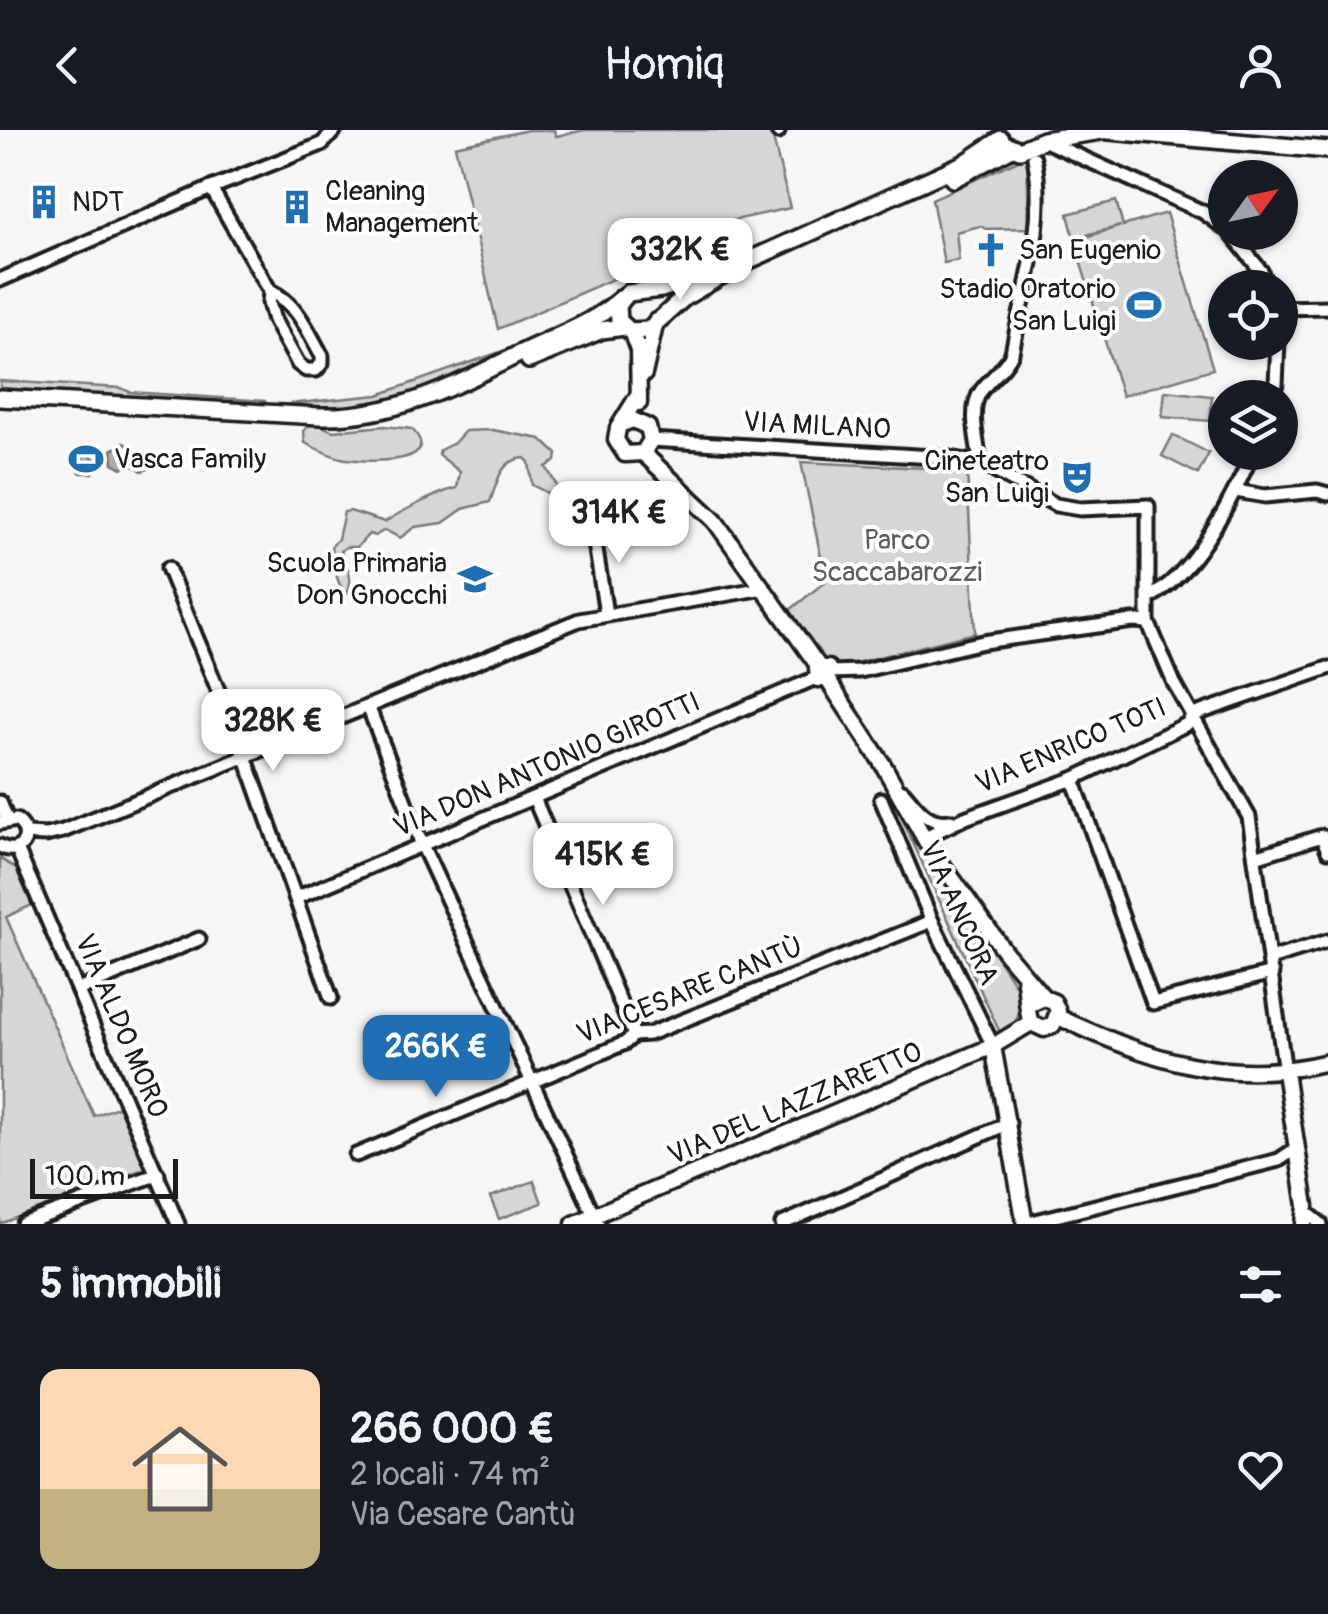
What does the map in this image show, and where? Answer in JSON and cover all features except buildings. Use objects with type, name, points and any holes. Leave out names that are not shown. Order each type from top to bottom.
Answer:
[{"type":"main road","points":[[472,379],[597,319],[632,294],[743,263],[883,202],[965,163],[1004,139],[1024,149],[1100,130],[1328,150]]},
{"type":"main road","points":[[0,398],[350,416],[390,409],[602,330],[645,331],[685,298],[743,263]]},
{"type":"main road","points":[[632,294],[656,303],[656,321]]},
{"type":"main road","points":[[627,329],[617,309],[632,294]]},
{"type":"street","points":[[0,280],[210,188],[322,144],[335,130]]},
{"type":"street","points":[[1208,216],[1037,143],[1035,228],[1012,353],[1007,364],[978,394],[975,406],[980,463],[1056,505],[1080,509],[1148,506],[1148,622],[1174,683],[1250,817],[1305,1218],[1320,1224]]},
{"type":"street","points":[[210,188],[270,291],[271,314],[298,364],[306,370],[316,370],[322,356],[297,312],[270,291]]},
{"type":"street","points":[[1244,250],[1259,270]]},
{"type":"street","points":[[1298,308],[1328,307]]},
{"type":"street","points":[[647,447],[631,456],[617,446],[616,434],[640,392],[656,321]]},
{"type":"street","points":[[627,329],[638,348],[644,423],[650,431],[647,447]]},
{"type":"street","points":[[622,424],[633,420],[644,423]]},
{"type":"street","points":[[647,447],[708,512],[764,588],[890,776],[923,838],[1038,1001]]},
{"type":"street","name":"VIA MILANO","points":[[647,447],[950,458],[980,463]]},
{"type":"street","points":[[1150,596],[1162,590],[1209,536],[1245,470]]},
{"type":"street","points":[[1236,491],[1265,496],[1328,494]]},
{"type":"street","points":[[592,524],[606,614]]},
{"type":"street","points":[[168,568],[245,756],[331,998]]},
{"type":"street","points":[[27,834],[61,832],[578,620],[764,588]]},
{"type":"street","name":"VIA DON ANTONIO GIROTTI","points":[[296,898],[823,674],[860,671],[983,642],[1148,622]]},
{"type":"street","name":"VIA ENRICO TOTI","points":[[923,838],[1073,778],[1186,724],[1194,715],[1328,668]]},
{"type":"street","points":[[368,706],[422,845],[597,1220]]},
{"type":"street","name":"VIA ENRICO TOTI","points":[[890,776],[930,820],[937,823],[965,818]]},
{"type":"street","points":[[1073,778],[1153,1002],[1271,966],[1328,941]]},
{"type":"street","points":[[534,798],[634,1035]]},
{"type":"street","name":"VIA ANCORA","points":[[881,799],[932,921],[993,1046]]},
{"type":"street","points":[[0,802],[4,821],[20,822],[27,834],[17,849],[0,846]]},
{"type":"street","points":[[1255,857],[1322,836],[1328,851]]},
{"type":"street","name":"VIA ALDO MORO","points":[[17,849],[178,1224]]},
{"type":"street","name":"VIA CESARE CANTÙ","points":[[356,1155],[625,1044],[634,1035],[649,1034],[932,921]]},
{"type":"street","points":[[78,990],[199,939]]},
{"type":"street","points":[[1038,1001],[1054,1002],[1058,1016]]},
{"type":"street","points":[[1038,1001],[1028,1014],[1031,1023],[1049,1028],[1058,1016]]},
{"type":"street","points":[[1058,1016],[1164,1060],[1219,1070],[1285,1072],[1328,1062]]},
{"type":"street","name":"VIA DEL LAZZARETTO","points":[[574,1224],[597,1220],[993,1046],[1031,1023]]},
{"type":"street","points":[[993,1046],[1024,1224],[1279,1160],[1297,1148]]},
{"type":"street","points":[[782,1224],[1009,1124]]},
{"type":"street","points":[[1279,1160],[1295,1168],[1302,1177]]},
{"type":"street","points":[[22,1224],[158,1174]]},
{"type":"green space","points":[[528,130],[554,130],[556,136],[585,130],[771,130],[790,208],[698,228],[700,241],[498,329],[455,146]]},
{"type":"green space","points":[[1027,156],[1029,228],[980,226],[956,232],[959,260],[944,263],[932,199]]},
{"type":"green space","name":"Stadio Oratorio San Luigi","points":[[1116,201],[1123,226],[1166,213],[1213,369],[1122,396],[1074,241],[1121,226],[1074,238],[1068,214]]},
{"type":"green space","points":[[517,348],[419,393],[358,408],[288,407],[378,395]]},
{"type":"green space","points":[[0,381],[266,401],[259,404],[0,389]]},
{"type":"green space","points":[[1165,391],[1208,396],[1208,421],[1162,417]]},
{"type":"green space","points":[[311,421],[333,431],[384,426],[412,429],[420,441],[418,450],[396,459],[341,458],[305,443],[304,431]]},
{"type":"green space","points":[[493,430],[541,439],[557,454],[556,461],[546,467],[556,484],[557,498],[532,485],[529,462],[517,459],[501,473],[490,502],[463,509],[443,523],[415,527],[400,538],[385,530],[375,536],[369,534],[357,547],[346,547],[341,551],[350,577],[347,594],[337,578],[331,547],[338,539],[344,512],[385,522],[457,488],[460,472],[439,455],[440,450],[465,431]]},
{"type":"green space","points":[[1173,435],[1208,452],[1198,474],[1162,456]]},
{"type":"green space","name":"Parco Scaccabarozzi","points":[[801,462],[967,470],[975,633],[843,666],[821,657],[790,610],[826,581]]},
{"type":"green space","points":[[906,819],[1022,995],[1017,1018],[1001,1035],[903,821]]},
{"type":"green space","points":[[0,858],[16,869],[32,905],[6,917],[94,1116],[120,1106],[146,1168],[0,1224]]},
{"type":"green space","points":[[534,1181],[542,1203],[499,1219],[490,1197]]},
{"type":"shaded area","points":[[123,443],[132,447],[137,458],[149,459],[148,469],[142,471],[132,465],[122,468],[113,463],[112,450]]},
{"type":"shaded area","name":"Vasca Family","points":[[79,448],[98,461],[93,473],[81,473],[73,466]]},
{"type":"place","name":"NDT","points":[[44,202]]},
{"type":"place","name":"Cleaning Management","points":[[297,207]]},
{"type":"place","name":"San Eugenio","points":[[991,250]]},
{"type":"place","name":"Stadio Oratorio San Luigi","points":[[1144,305]]},
{"type":"place","name":"Vasca Family","points":[[86,459]]},
{"type":"place","name":"Cineteatro San Luigi","points":[[1077,477]]},
{"type":"place","name":"Scuola Primaria Don Gnocchi","points":[[475,579]]}]
